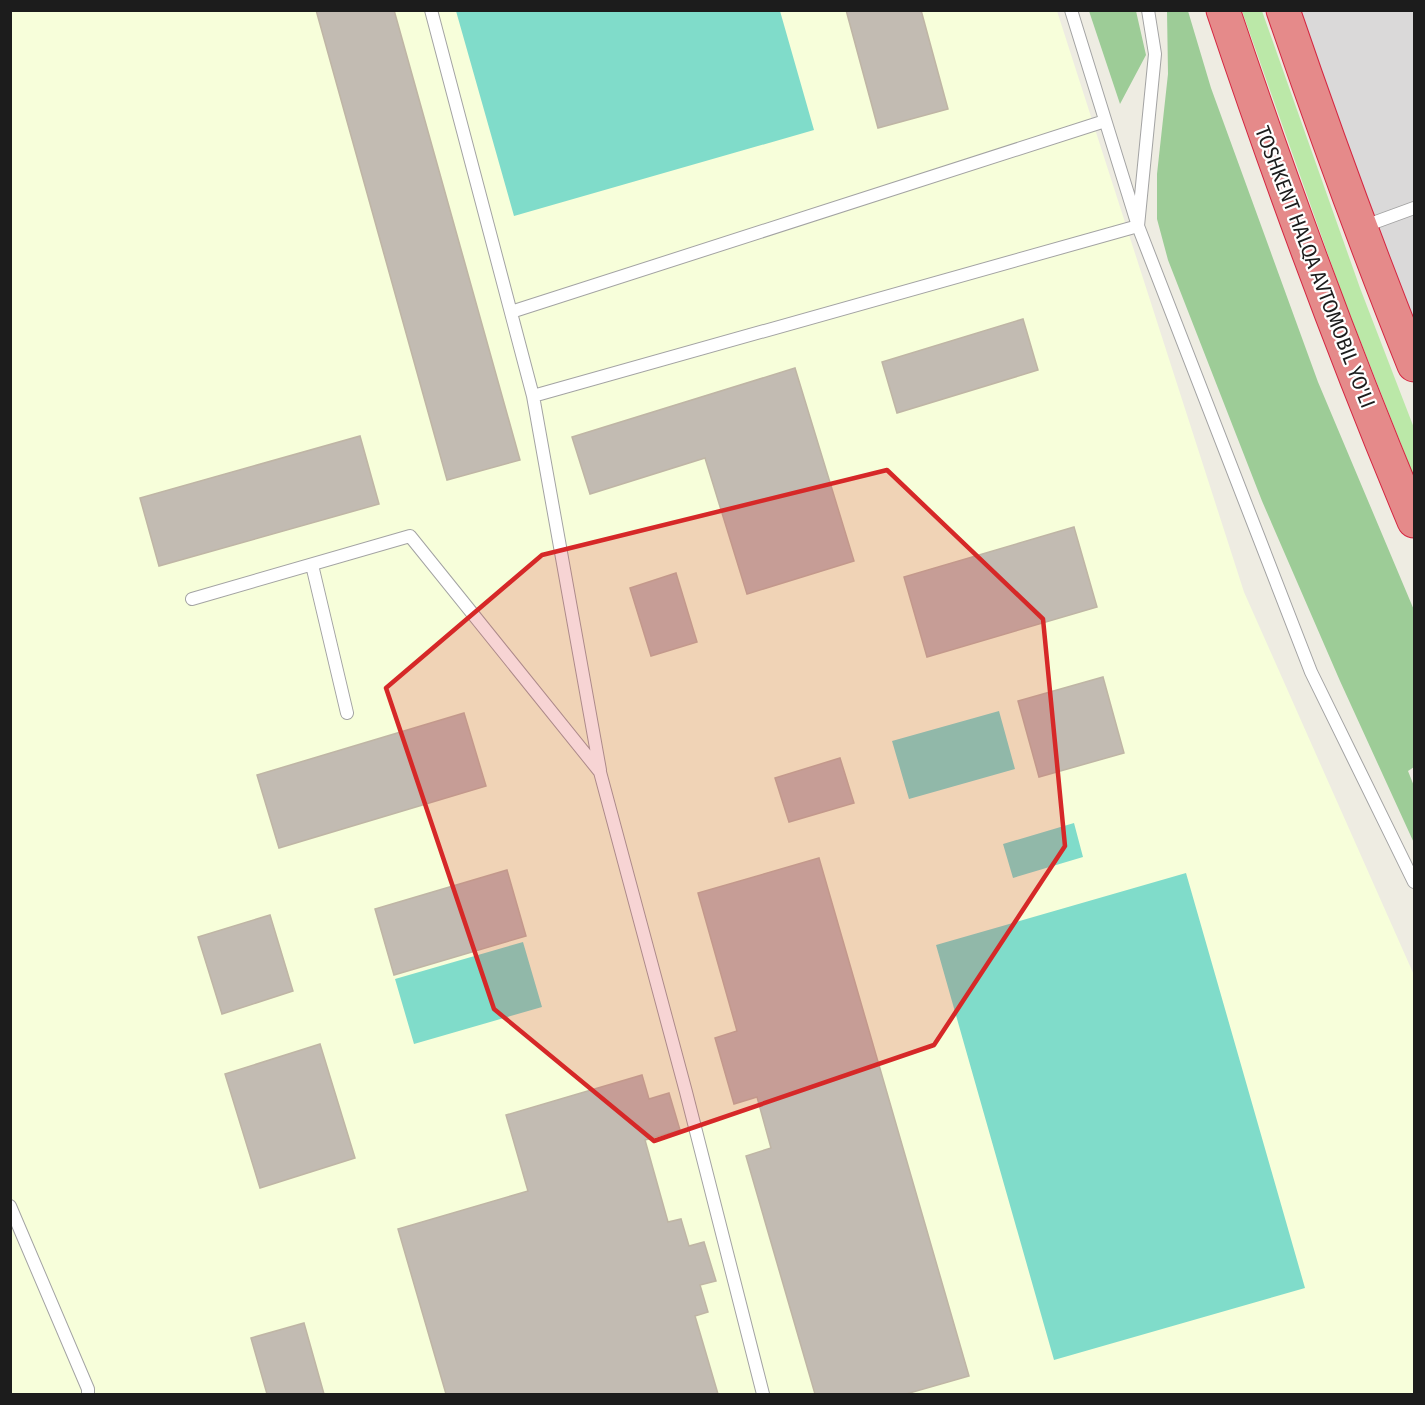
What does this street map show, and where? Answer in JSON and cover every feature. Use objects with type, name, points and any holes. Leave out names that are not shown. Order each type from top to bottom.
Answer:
[{"type":"highway","name":"TOSHKENT HALQA AVTOMOBIL YO'LI","points":[[1223,10],[1255,107],[1323,294],[1414,521]]},
{"type":"highway","points":[[1283,10],[1361,227],[1414,364]]},
{"type":"lane","points":[[431,10],[533,396],[600,772],[683,1080],[763,1395]]},
{"type":"lane","points":[[1071,10],[1138,226],[1311,672],[1414,882]]},
{"type":"lane","points":[[1138,226],[1155,54],[1148,10]]},
{"type":"lane","points":[[512,312],[1105,121]]},
{"type":"lane","points":[[1361,227],[1414,208]]},
{"type":"lane","points":[[533,396],[1138,226]]},
{"type":"lane","points":[[192,598],[410,536],[600,772]]},
{"type":"lane","points":[[312,565],[347,712]]},
{"type":"lane","points":[[10,1206],[88,1389],[88,1395]]},
{"type":"highlighted area","points":[[887,470],[1043,619],[1065,846],[934,1045],[654,1141],[494,1009],[386,688],[542,555]]},
{"type":"shaded area","points":[[10,11],[1057,11],[1244,592],[1414,975],[1414,1394],[11,1394]]},
{"type":"shaded area","points":[[456,11],[780,11],[814,130],[514,216]]},
{"type":"shaded area","points":[[1283,11],[1414,11],[1414,365]]},
{"type":"shaded area","points":[[999,711],[1015,769],[909,799],[892,741]]},
{"type":"shaded area","points":[[1074,823],[1083,857],[1013,878],[1003,844]]},
{"type":"shaded area","points":[[1186,873],[1305,1288],[1054,1360],[936,945]]},
{"type":"shaded area","points":[[523,942],[542,1007],[414,1044],[395,979]]},
{"type":"green space","points":[[1089,11],[1136,11],[1146,55],[1120,104]]},
{"type":"green space","points":[[1167,11],[1188,11],[1211,88],[1318,382],[1414,610],[1414,767],[1408,771],[1414,786],[1414,843],[1340,681],[1262,501],[1168,260],[1157,219],[1157,174],[1168,74]]},
{"type":"green space","points":[[1242,11],[1262,11],[1360,288],[1414,428],[1414,477],[1343,297]]},
{"type":"building","points":[[316,10],[394,10],[520,460],[447,480]]},
{"type":"building","points":[[846,10],[921,10],[948,109],[878,128]]},
{"type":"building","points":[[1023,319],[1038,370],[897,413],[882,362]]},
{"type":"building","points":[[795,368],[854,561],[747,594],[705,458],[590,494],[572,437]]},
{"type":"building","points":[[360,436],[379,504],[159,566],[140,498]]},
{"type":"building","points":[[1074,527],[1097,607],[927,657],[904,577]]},
{"type":"building","points":[[676,573],[697,642],[651,656],[630,588]]},
{"type":"building","points":[[1103,677],[1124,753],[1039,777],[1018,701]]},
{"type":"building","points":[[464,713],[486,786],[279,848],[257,775]]},
{"type":"building","points":[[840,758],[854,803],[789,822],[775,778]]},
{"type":"building","points":[[819,858],[969,1376],[906,1394],[815,1394],[746,1156],[771,1148],[757,1097],[734,1104],[715,1038],[737,1031],[698,893]]},
{"type":"building","points":[[507,870],[526,936],[394,975],[375,909]]},
{"type":"building","points":[[270,915],[293,991],[222,1014],[198,937]]},
{"type":"building","points":[[320,1044],[355,1158],[260,1188],[225,1074]]},
{"type":"building","points":[[642,1075],[649,1099],[669,1093],[680,1130],[645,1140],[668,1222],[681,1219],[689,1246],[704,1242],[716,1281],[700,1285],[708,1312],[695,1316],[718,1394],[446,1394],[398,1229],[528,1191],[506,1115]]},
{"type":"building","points":[[304,1323],[324,1394],[267,1394],[251,1338]]}]
